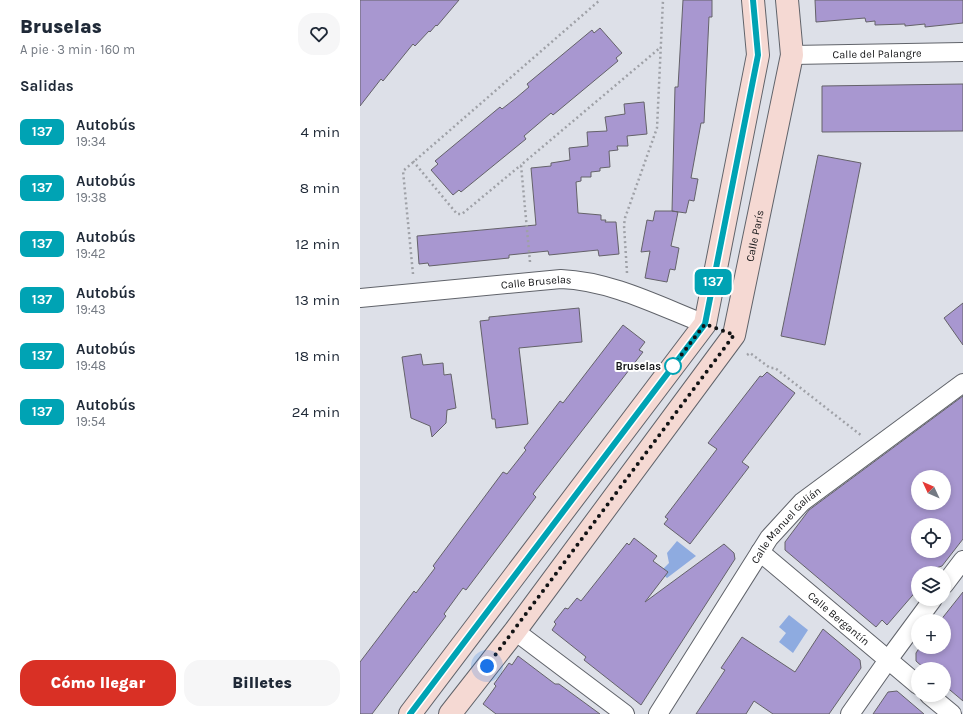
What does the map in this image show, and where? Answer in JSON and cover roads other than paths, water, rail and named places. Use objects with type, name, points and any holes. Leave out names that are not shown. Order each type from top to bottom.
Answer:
[{"type":"main road","points":[[410,714],[705,324],[758,55],[753,0]]},
{"type":"main road","name":"Calle París","points":[[450,714],[515,631],[734,335],[792,55],[787,0]]},
{"type":"main road","points":[[758,55],[792,55]]},
{"type":"main road","points":[[705,324],[734,335]]},
{"type":"street","name":"Calle del Palangre","points":[[792,55],[963,52]]},
{"type":"street","name":"Calle Bruselas","points":[[360,298],[561,279],[577,280],[610,287],[705,324]]},
{"type":"street","name":"Calle Manuel Galián","points":[[658,714],[760,552],[779,525],[802,502],[963,383]]},
{"type":"street","name":"Calle Bergantín","points":[[760,552],[911,679]]},
{"type":"street","points":[[951,576],[963,560]]},
{"type":"street","points":[[850,714],[928,606]]},
{"type":"street","points":[[515,631],[625,714]]},
{"type":"street","points":[[937,702],[952,714]]},
{"type":"water","points":[[677,541],[696,556],[667,578],[660,572],[669,563],[667,553]]},
{"type":"water","points":[[789,615],[808,630],[793,653],[779,642],[786,633],[779,627]]},
{"type":"place","name":"Bruselas","points":[[673,366]]}]
